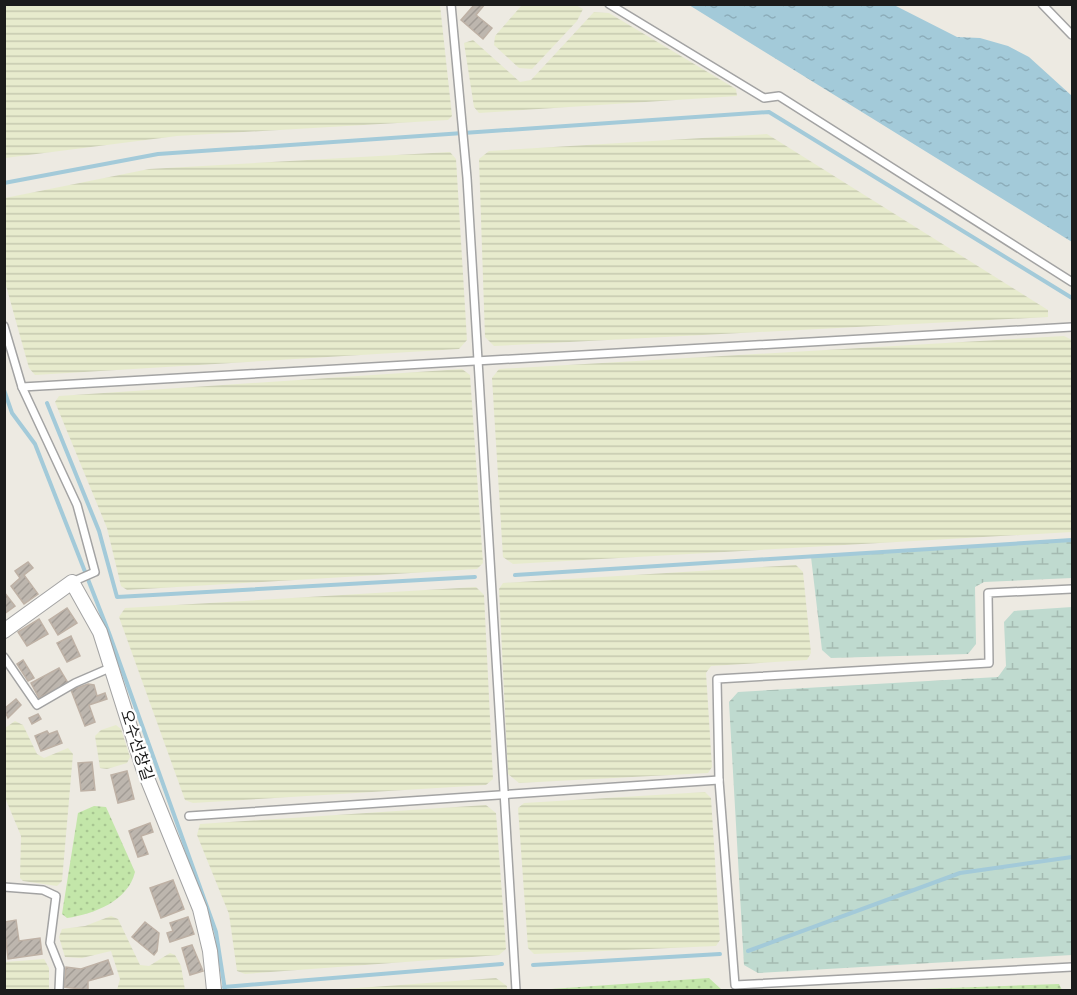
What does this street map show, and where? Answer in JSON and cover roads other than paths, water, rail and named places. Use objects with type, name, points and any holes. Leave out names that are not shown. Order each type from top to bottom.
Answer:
[{"type":"street","points":[[4,631],[72,582]]},
{"type":"street","name":"오수선창길","points":[[72,582],[100,632],[143,768],[200,909],[210,951],[214,990]]},
{"type":"lane","points":[[451,4],[465,158],[516,990]]},
{"type":"lane","points":[[609,4],[764,98],[779,96],[1072,282]]},
{"type":"lane","points":[[1042,4],[1072,35]]},
{"type":"lane","points":[[4,326],[22,387],[77,505],[95,572],[72,582]]},
{"type":"lane","points":[[22,387],[478,359],[1072,327]]},
{"type":"lane","points":[[1072,589],[988,593],[988,663],[717,679],[719,780],[735,985],[1072,967]]},
{"type":"lane","points":[[4,657],[37,705],[75,683],[112,667]]},
{"type":"lane","points":[[189,816],[719,780]]},
{"type":"lane","points":[[4,887],[43,890],[56,896],[50,942],[60,968],[59,990]]},
{"type":"water","points":[[689,5],[894,5],[957,37],[980,38],[1008,46],[1029,57],[1072,96],[1072,242]]},
{"type":"waterway","points":[[4,183],[158,154],[769,112],[1072,298]]},
{"type":"waterway","points":[[4,390],[12,413],[35,444],[109,633],[216,932],[225,990]]},
{"type":"waterway","points":[[47,403],[99,531],[117,597],[475,577]]},
{"type":"waterway","points":[[515,575],[1072,540]]},
{"type":"waterway","points":[[748,951],[960,873],[1072,857]]},
{"type":"waterway","points":[[533,965],[720,954]]},
{"type":"waterway","points":[[224,987],[502,964]]}]
